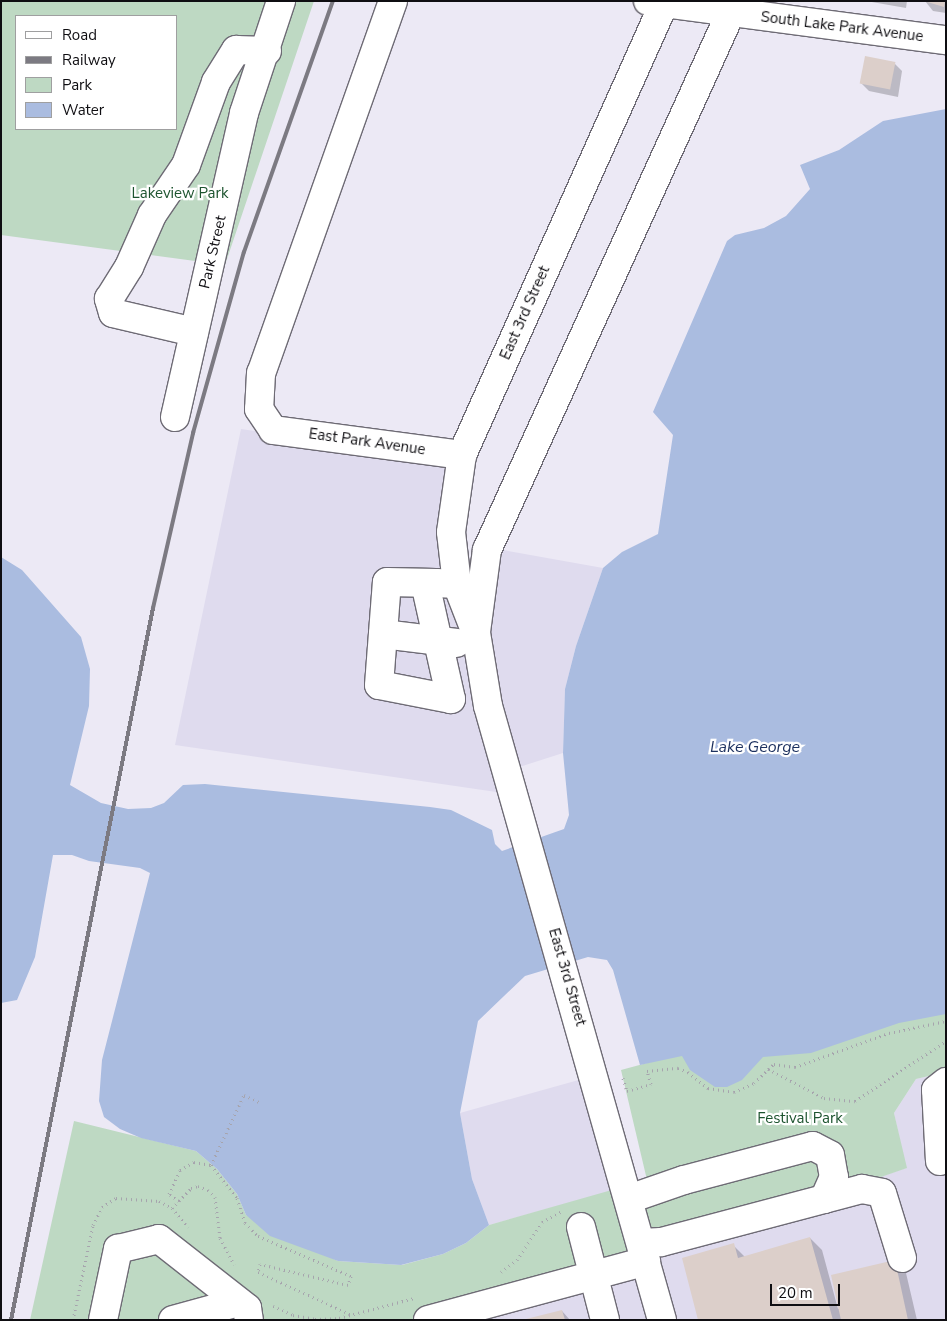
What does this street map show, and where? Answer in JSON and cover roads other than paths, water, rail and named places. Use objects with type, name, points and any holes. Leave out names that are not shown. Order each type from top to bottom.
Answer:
[{"type":"street","name":"Park Street","points":[[174,417],[244,113],[281,1]]},
{"type":"street","name":"East Park Avenue","points":[[393,1],[262,373],[259,409],[273,430],[462,455]]},
{"type":"street","name":"South Lake Park Avenue","points":[[659,2],[733,7],[946,40]]},
{"type":"street","name":"East 3rd Street","points":[[659,2],[462,455],[451,532],[457,584],[477,639],[488,706],[527,835],[662,1320]]},
{"type":"street","name":"East 3rd Street","points":[[477,639],[487,550],[733,7]]},
{"type":"street","points":[[194,332],[113,313],[109,299],[129,267],[152,215],[186,165],[216,82],[236,50],[266,51]]},
{"type":"street","points":[[425,583],[452,699],[379,685],[387,582],[425,583],[457,584]]},
{"type":"street","points":[[383,634],[439,642],[477,639]]},
{"type":"street","points":[[940,1161],[936,1090],[946,1082]]},
{"type":"street","points":[[629,1199],[684,1180],[814,1146],[830,1155],[833,1170],[834,1177],[824,1199]]},
{"type":"street","points":[[426,1307],[595,1275],[661,1242],[862,1189],[882,1193],[902,1258]]},
{"type":"street","points":[[572,1219],[595,1275],[605,1320]]},
{"type":"street","points":[[103,1320],[118,1249],[159,1239],[251,1308]]},
{"type":"street","points":[[173,1320],[251,1308]]},
{"type":"water","name":"Lake George","points":[[946,109],[946,1014],[899,1023],[811,1053],[763,1057],[742,1080],[727,1087],[715,1087],[690,1070],[682,1056],[640,1065],[613,970],[607,960],[588,957],[525,976],[478,1021],[460,1113],[472,1179],[489,1225],[466,1243],[443,1254],[401,1265],[338,1261],[270,1236],[246,1215],[237,1194],[217,1169],[196,1151],[141,1138],[120,1129],[104,1117],[99,1101],[102,1060],[150,873],[140,868],[89,861],[72,855],[53,855],[35,957],[17,1000],[1,1003],[1,557],[22,570],[81,637],[90,669],[89,706],[70,785],[101,803],[128,809],[151,808],[164,803],[183,785],[205,784],[430,807],[451,810],[492,830],[495,844],[502,851],[564,829],[569,815],[563,753],[565,689],[576,646],[603,568],[622,552],[658,534],[673,435],[653,412],[727,241],[735,235],[764,228],[786,216],[810,189],[800,165],[839,150],[883,121]]},
{"type":"railway","points":[[11,1320],[153,608],[193,433],[244,252],[333,1]]},
{"type":"park label","name":"Lakeview Park","points":[[180,194]]},
{"type":"park label","name":"Festival Park","points":[[800,1119]]}]
